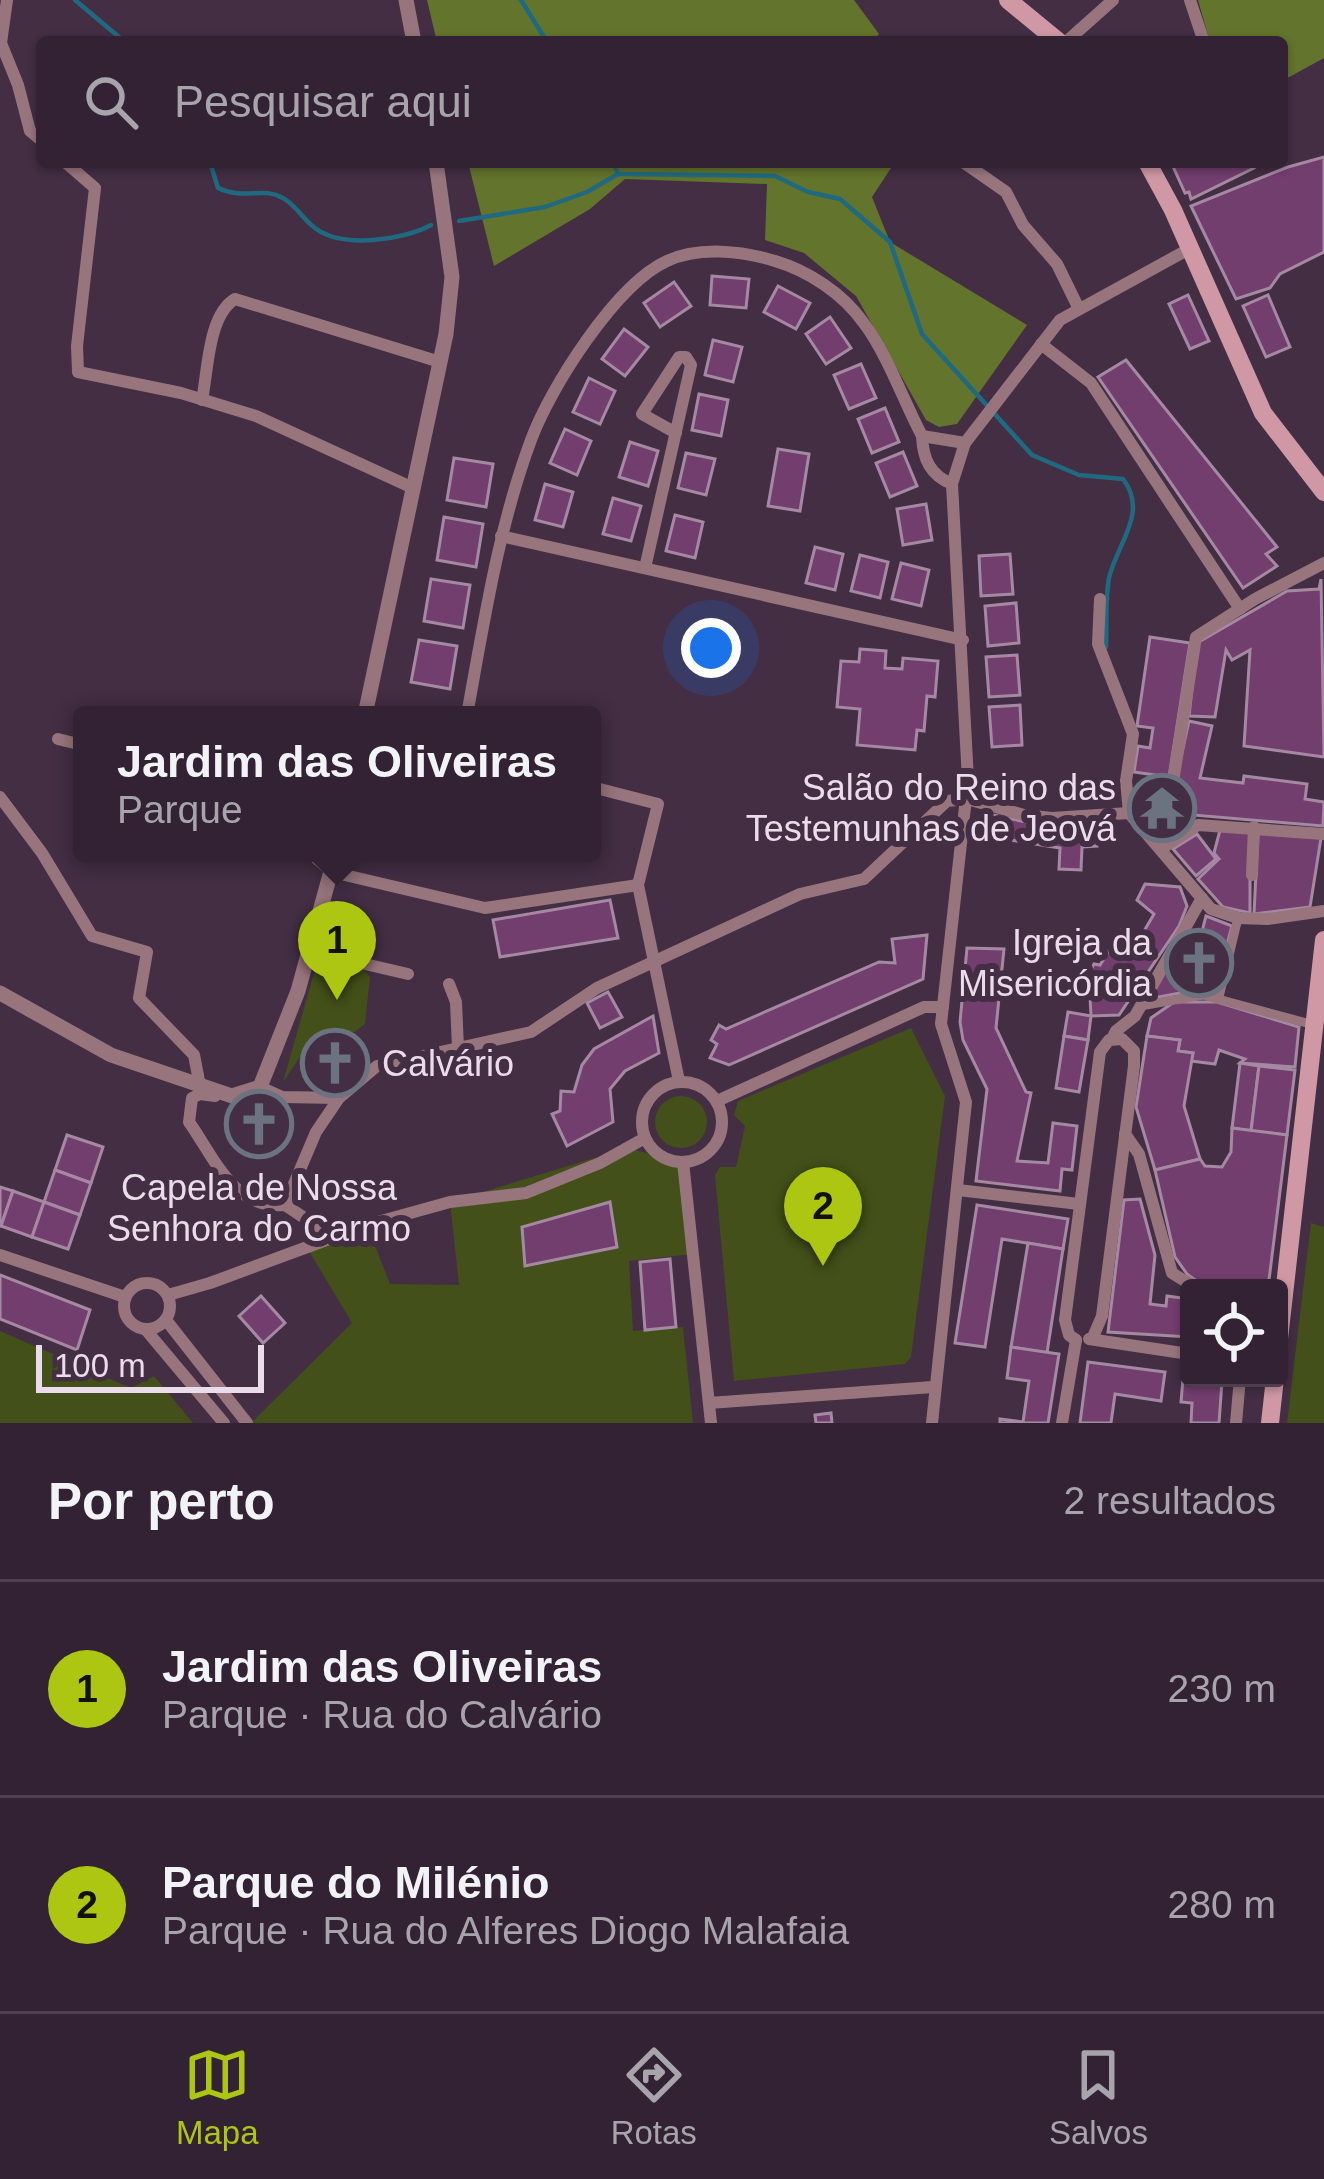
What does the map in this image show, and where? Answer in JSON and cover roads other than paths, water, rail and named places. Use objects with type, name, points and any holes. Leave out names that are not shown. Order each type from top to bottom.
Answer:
[{"type":"main road","points":[[1008,0],[1054,36]]},
{"type":"main road","points":[[1150,168],[1263,413],[1324,492]]},
{"type":"main road","points":[[1286,1279],[1324,940]]},
{"type":"main road","points":[[1270,1423],[1274,1387]]},
{"type":"street","points":[[7,0],[1,44],[30,130],[36,136]]},
{"type":"street","points":[[406,0],[413,36]]},
{"type":"street","points":[[1069,36],[1114,0]]},
{"type":"street","points":[[1190,0],[1202,36]]},
{"type":"street","points":[[72,168],[95,188],[78,371],[256,416],[413,488]]},
{"type":"street","points":[[366,706],[440,362],[452,278],[437,168]]},
{"type":"street","points":[[972,168],[1006,192],[1023,225],[1065,278],[1079,309]]},
{"type":"street","points":[[932,1423],[966,1102],[941,1024],[967,799],[952,484],[965,443],[1060,320],[1189,249]]},
{"type":"street","points":[[469,706],[501,536],[532,436],[580,350],[637,282],[667,261],[691,255],[746,254],[791,266],[832,290],[864,323],[922,436],[923,454],[937,478],[952,484]]},
{"type":"street","points":[[202,400],[218,320],[223,308],[235,299],[440,362]]},
{"type":"street","points":[[1041,344],[1091,383],[1240,609]]},
{"type":"street","points":[[645,568],[676,433],[691,365],[686,357],[679,357],[642,414],[676,433]]},
{"type":"street","points":[[922,436],[965,443]]},
{"type":"street","points":[[501,536],[963,640]]},
{"type":"street","points":[[285,1205],[316,1132],[339,1098],[377,1066],[531,1032],[597,988],[800,894],[863,879],[947,801],[967,799],[1052,818],[1130,813],[1145,793],[1173,782],[1196,637],[1324,563]]},
{"type":"street","points":[[1100,598],[1098,644],[1133,734],[1126,782],[1130,813],[1210,909],[1238,918],[1268,919],[1324,911]]},
{"type":"street","points":[[58,739],[73,743]]},
{"type":"street","points":[[601,789],[658,804],[638,885],[679,1082]]},
{"type":"street","points":[[0,797],[42,853],[92,936],[147,952],[139,998],[194,1055],[200,1086]]},
{"type":"street","points":[[1161,849],[1198,824],[1324,834]]},
{"type":"street","points":[[1252,875],[1254,827]]},
{"type":"street","points":[[320,862],[332,872],[485,908],[638,885]]},
{"type":"street","points":[[260,1088],[316,936],[334,862]]},
{"type":"street","points":[[1180,1353],[1093,1337],[1076,1340],[1069,1335],[1065,1320],[1100,1052],[1140,1006],[1202,898]]},
{"type":"street","points":[[1220,997],[1238,918]]},
{"type":"street","points":[[316,936],[352,952],[365,964],[408,974]]},
{"type":"street","points":[[448,984],[456,1002],[458,1048]]},
{"type":"street","points":[[0,993],[111,1055],[200,1086],[237,1094],[260,1088],[282,1097],[339,1098]]},
{"type":"street","points":[[1140,1006],[1203,995],[1314,1025]]},
{"type":"street","points":[[717,1101],[924,1007],[943,1007]]},
{"type":"street","points":[[1093,1337],[1102,1316],[1134,1051],[1122,1039],[1112,1039]]},
{"type":"street","points":[[666,1084],[700,1086],[717,1101],[722,1121],[716,1144],[696,1160],[661,1156],[645,1138],[642,1126],[647,1101],[666,1084]]},
{"type":"street","points":[[237,1094],[235,1099],[200,1094],[192,1098],[189,1122],[248,1200],[264,1207],[285,1205],[333,1237]]},
{"type":"street","points":[[1125,1134],[1139,1154],[1172,1273],[1182,1279]]},
{"type":"street","points":[[168,1295],[450,1202],[526,1193],[600,1163],[645,1138]]},
{"type":"street","points":[[683,1162],[711,1423]]},
{"type":"street","points":[[958,1190],[1079,1204]]},
{"type":"street","points":[[0,1255],[125,1297]]},
{"type":"street","points":[[146,1330],[166,1320],[170,1307],[168,1295],[147,1282],[134,1286],[125,1297],[127,1319],[146,1330],[224,1423]]},
{"type":"street","points":[[166,1320],[248,1423]]},
{"type":"street","points":[[1062,1423],[1076,1340]]},
{"type":"street","points":[[709,1403],[934,1387]]},
{"type":"street","points":[[1236,1423],[1239,1387]]},
{"type":"waterway","points":[[75,0],[118,36]]},
{"type":"waterway","points":[[521,0],[543,36]]},
{"type":"waterway","points":[[212,168],[218,188],[281,197],[327,235],[373,240],[431,225]]},
{"type":"waterway","points":[[616,168],[618,174],[775,176],[808,192],[840,199],[890,242],[922,334],[1032,455],[1079,475],[1123,479],[1130,492],[1132,516],[1109,578],[1106,647]]},
{"type":"waterway","points":[[459,221],[545,207],[587,192],[618,174]]},
{"type":"place","name":"Salão do Reino das Testemunhas de Jeová","points":[[1162,808]]},
{"type":"place","name":"Igreja da Misericórdia","points":[[1199,963]]},
{"type":"place","name":"Jardim das Oliveiras","points":[[337,1000]]},
{"type":"place","name":"Calvário","points":[[335,1063]]},
{"type":"place","name":"Capela de Nossa Senhora do Carmo","points":[[259,1124]]},
{"type":"place","name":"Parque do Milénio","points":[[823,1266]]}]
